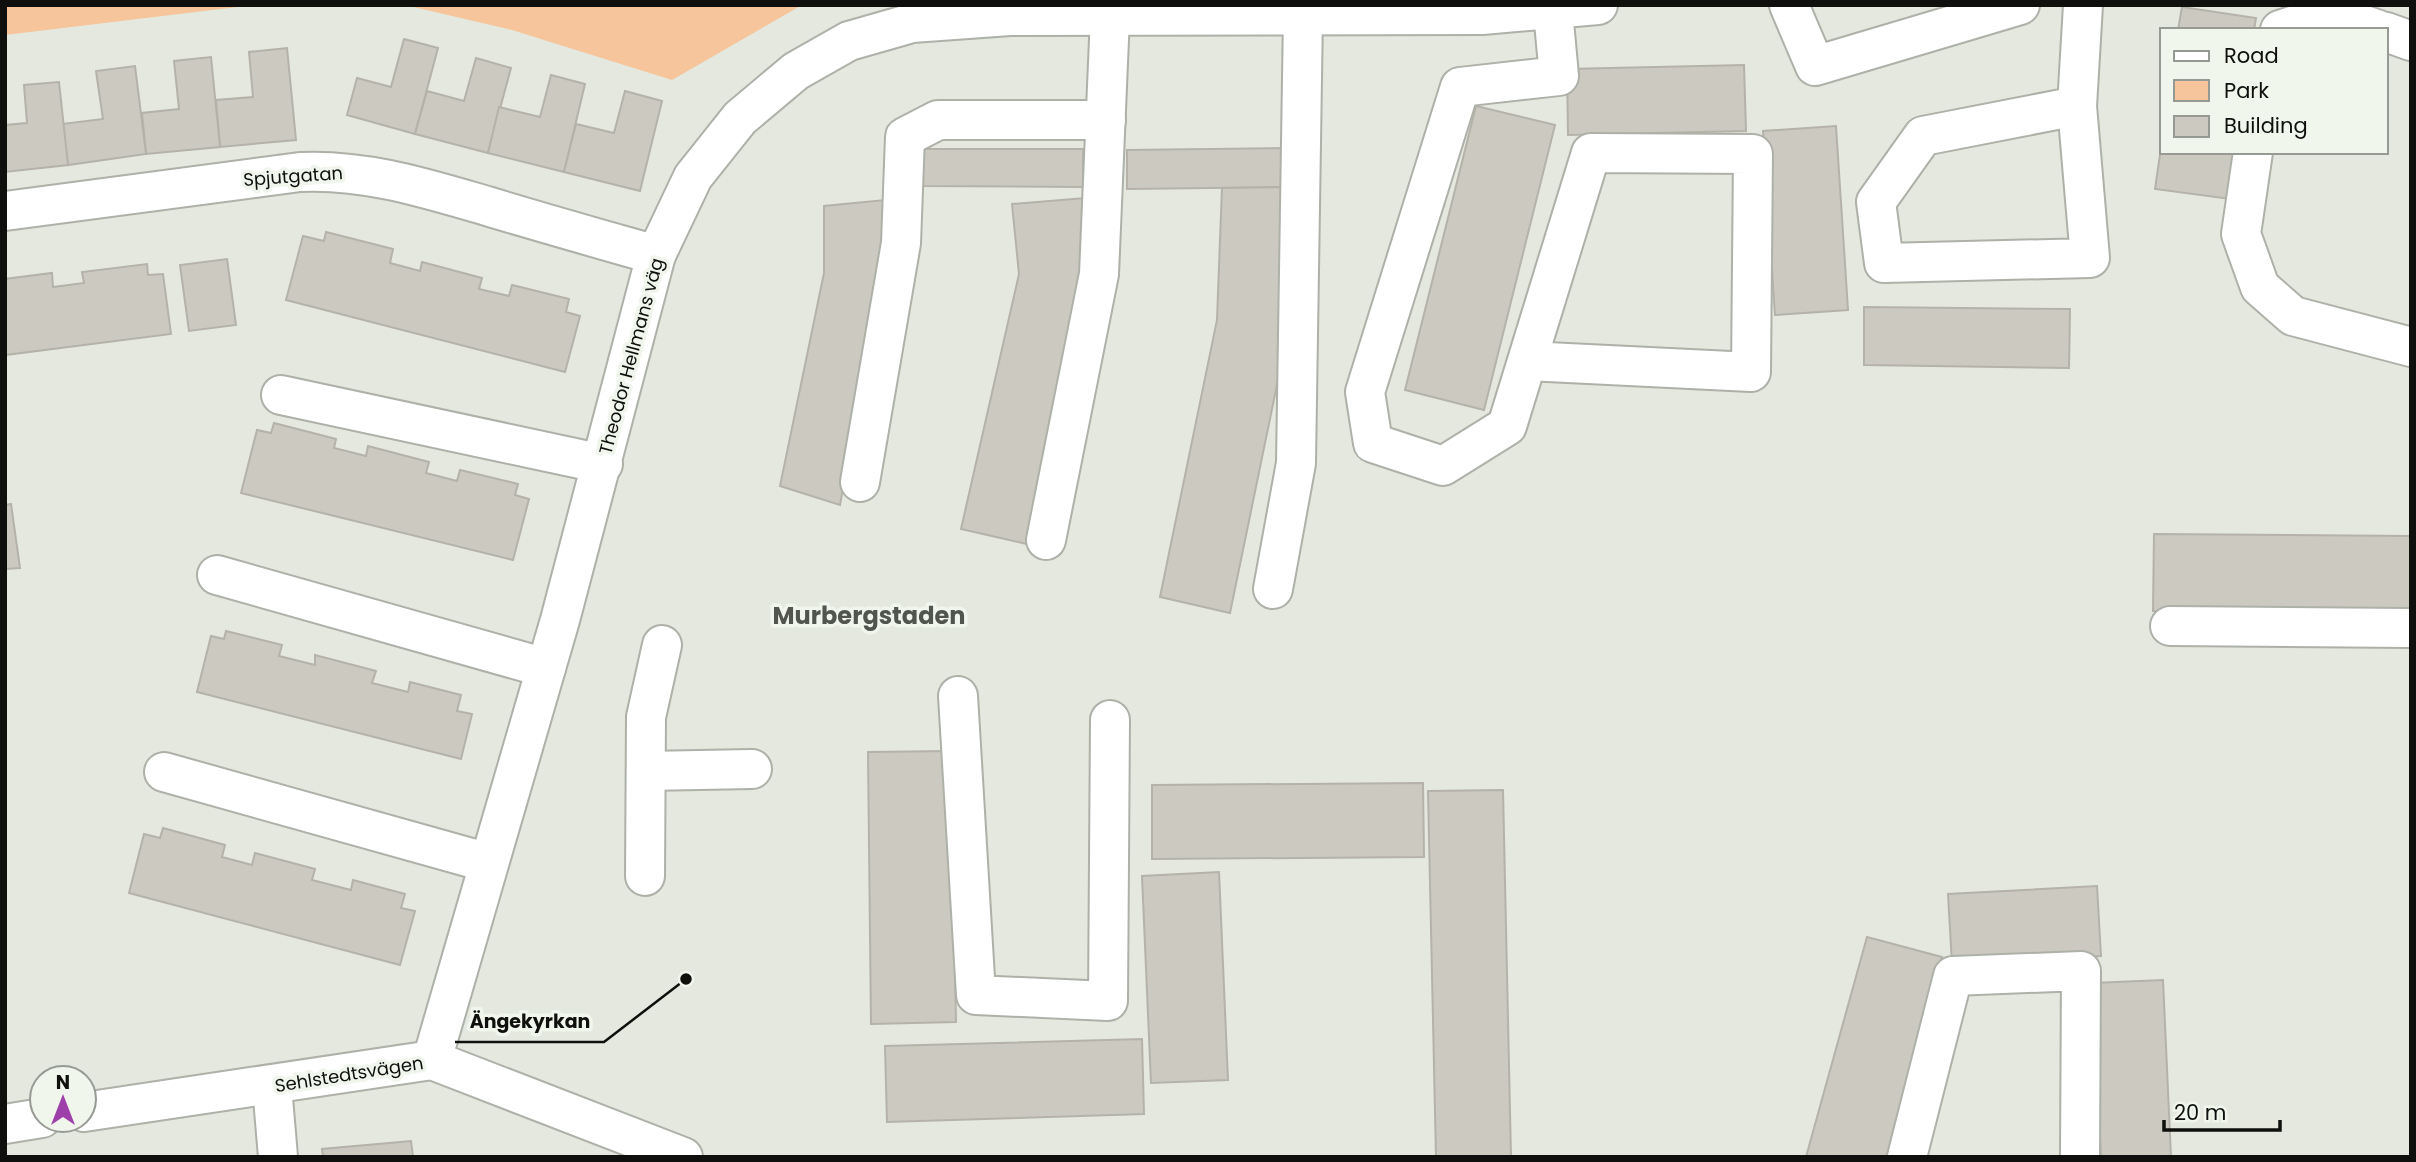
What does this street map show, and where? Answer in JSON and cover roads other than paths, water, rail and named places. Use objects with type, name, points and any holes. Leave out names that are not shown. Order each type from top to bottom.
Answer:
[{"type":"street","name":"Theodor Hellmans väg","points":[[432,1060],[603,464],[656,255],[693,177],[740,118],[796,71],[849,41],[911,14],[1303,15],[1484,10],[1553,11],[1598,5]]},
{"type":"street","points":[[1789,5],[1815,66],[2020,5]]},
{"type":"street","points":[[2077,106],[1923,136],[1876,202],[1884,263],[2090,258],[2077,106],[2083,5]]},
{"type":"street","points":[[1527,361],[1751,372],[1753,155],[1591,153],[1527,361],[1507,426],[1443,466],[1373,443],[1365,392],[1460,88],[1559,76],[1553,11]]},
{"type":"street","points":[[2286,28],[2330,13],[2373,28]]},
{"type":"street","points":[[1273,589],[1296,463],[1303,15]]},
{"type":"street","points":[[1046,540],[1099,274],[1110,16]]},
{"type":"street","points":[[2388,34],[2411,41]]},
{"type":"street","points":[[860,482],[901,243],[905,137],[938,120],[1106,120]]},
{"type":"street","points":[[2253,154],[2241,234],[2260,287],[2293,316],[2411,347]]},
{"type":"street","name":"Spjutgatan","points":[[5,211],[300,172],[362,173],[424,188],[656,255]]},
{"type":"street","points":[[281,395],[603,464]]},
{"type":"street","points":[[217,575],[546,668]]},
{"type":"street","points":[[2170,625],[2411,628]]},
{"type":"street","points":[[645,876],[646,717],[662,645]]},
{"type":"street","points":[[958,696],[976,995],[1108,1000],[1110,720]]},
{"type":"street","points":[[646,771],[752,769]]},
{"type":"street","points":[[164,772],[489,863]]},
{"type":"street","points":[[1907,1157],[1953,976],[2081,971],[2080,1157]]},
{"type":"street","name":"Sehlstedtsvägen","points":[[98,1110],[432,1060],[682,1157]]},
{"type":"street","points":[[272,1086],[278,1157]]},
{"type":"street","points":[[5,1124],[28,1120]]},
{"type":"place","name":"Ängekyrkan","points":[[686,979]]},
{"type":"district","name":"Murbergstaden","points":[[869,615]]}]
